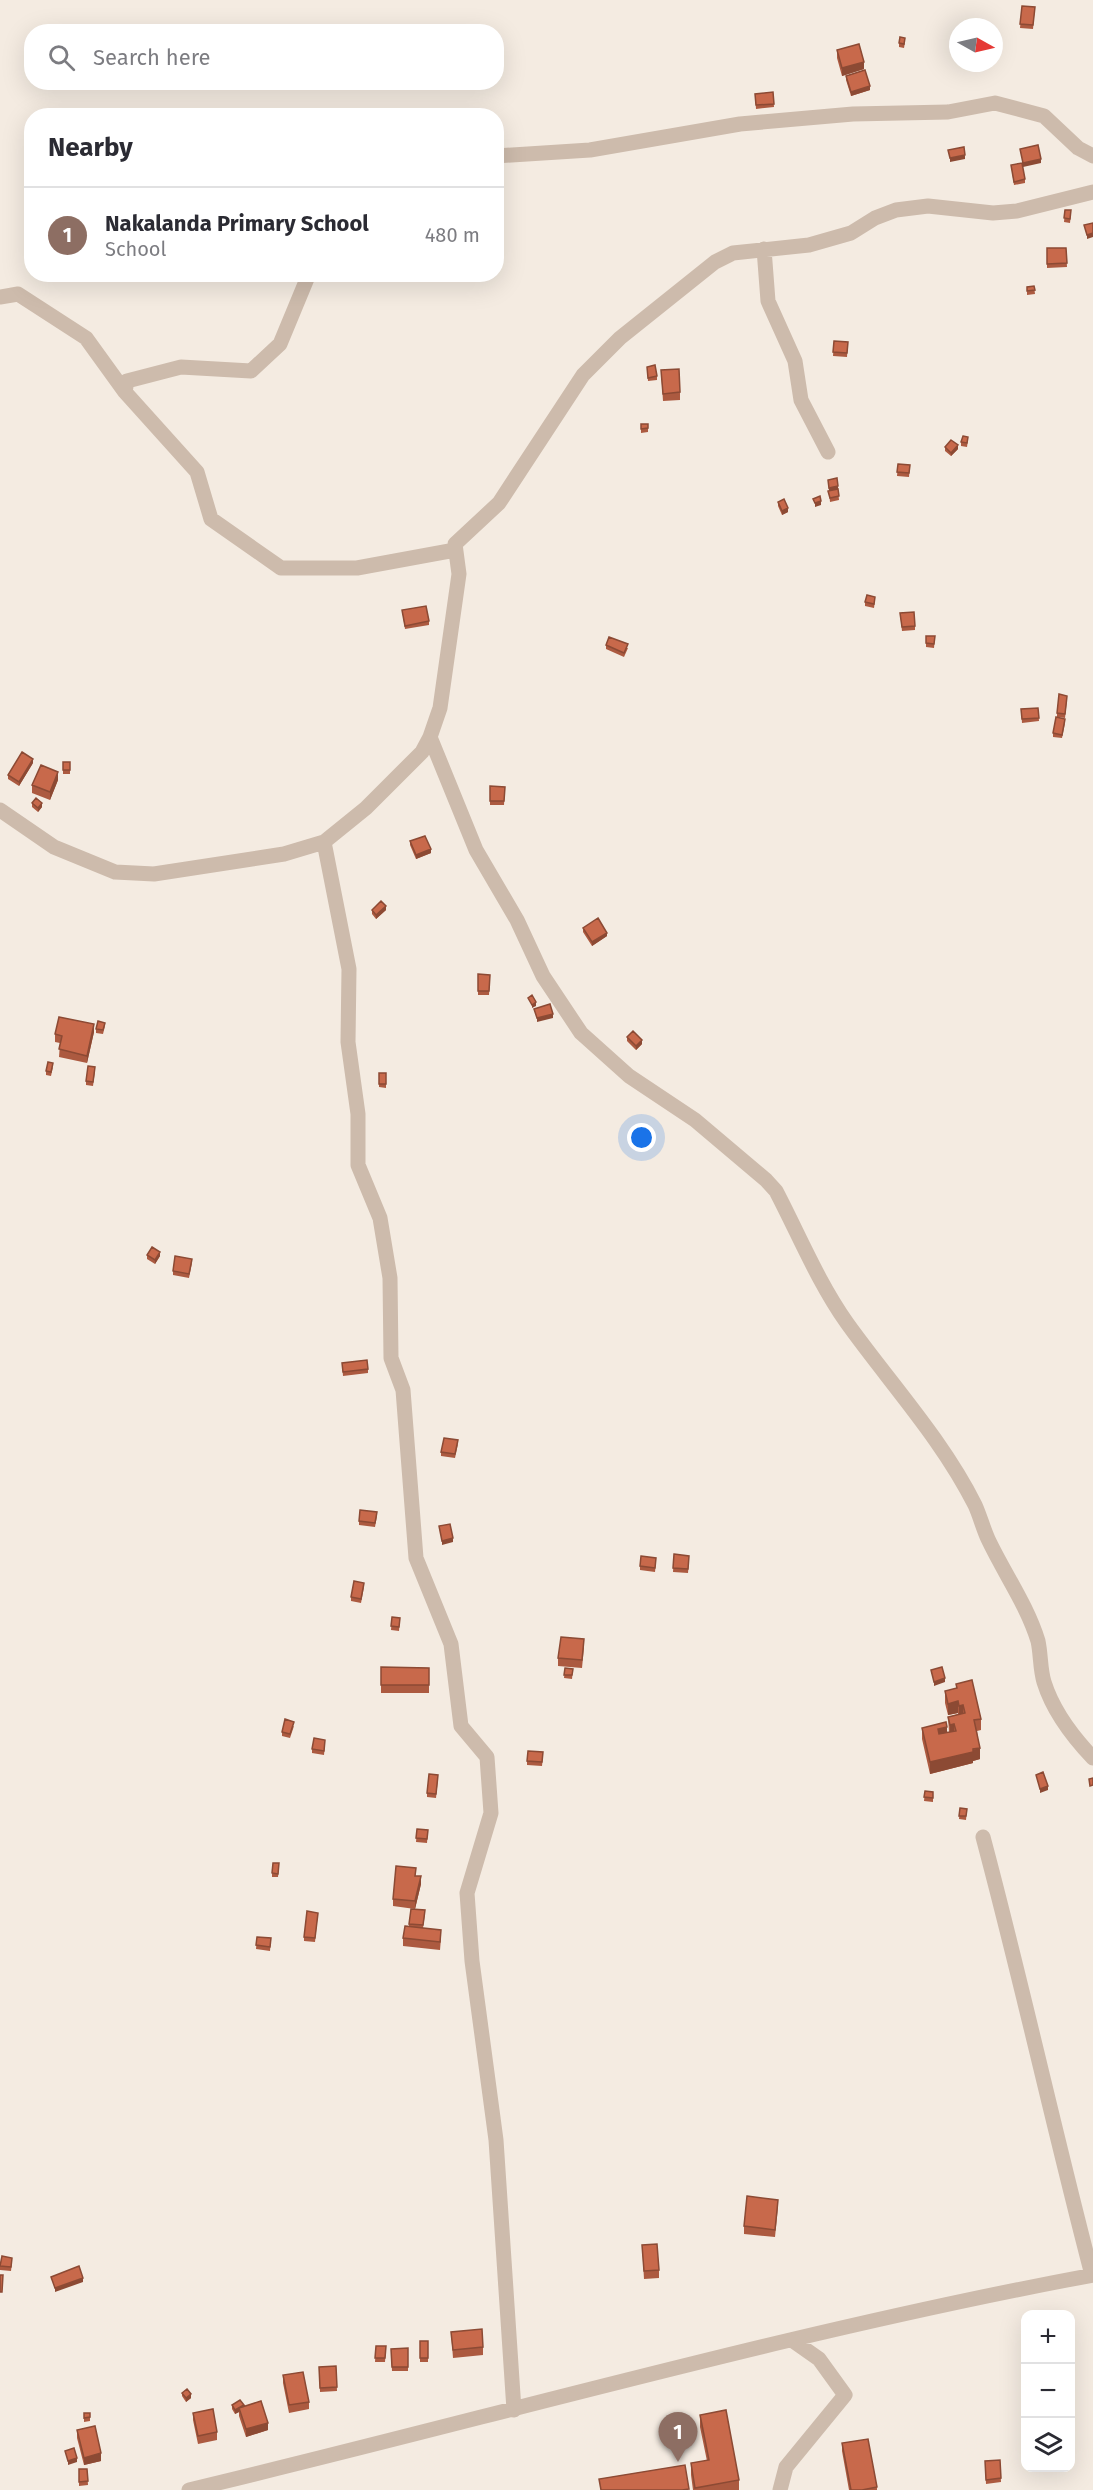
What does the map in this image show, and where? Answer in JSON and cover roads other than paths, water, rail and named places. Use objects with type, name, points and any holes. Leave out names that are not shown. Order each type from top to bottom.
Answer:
[{"type":"street","points":[[504,155],[590,150],[740,124],[853,114],[948,112],[995,103],[1044,116],[1078,148],[1093,156]]},
{"type":"street","points":[[0,810],[54,847],[115,872],[154,874],[284,854],[324,842],[366,808],[422,752],[440,708],[459,574],[455,544],[499,503],[583,375],[620,338],[715,262],[733,253],[809,245],[851,233],[875,218],[896,210],[928,206],[993,213],[1017,212],[1093,192]]},
{"type":"street","points":[[764,249],[768,301],[795,361],[801,400],[828,452]]},
{"type":"street","points":[[125,392],[127,381],[182,367],[251,371],[280,344],[306,282]]},
{"type":"street","points":[[0,297],[18,294],[86,338],[125,392],[197,472],[211,519],[281,568],[357,568],[455,550]]},
{"type":"street","points":[[430,737],[476,850],[517,920],[543,976],[581,1033],[629,1076],[695,1120],[776,1191],[821,1281],[847,1322],[950,1464],[975,1505],[988,1539],[1038,1641],[1044,1681],[1054,1708],[1093,1758]]},
{"type":"street","points":[[324,842],[349,969],[348,1042],[358,1114],[358,1165],[380,1218],[390,1278],[391,1358],[403,1390],[416,1557],[452,1644],[461,1726],[487,1757],[491,1813],[467,1893],[472,1961],[495,2140],[514,2410]]},
{"type":"street","points":[[189,2490],[792,2340],[1011,2290],[1093,2275],[1065,2173],[1016,1960],[983,1837]]},
{"type":"street","points":[[780,2490],[786,2467],[844,2395],[819,2359],[792,2340]]},
{"type":"place","name":"Nakalanda Primary School","points":[[678,2462]]}]
